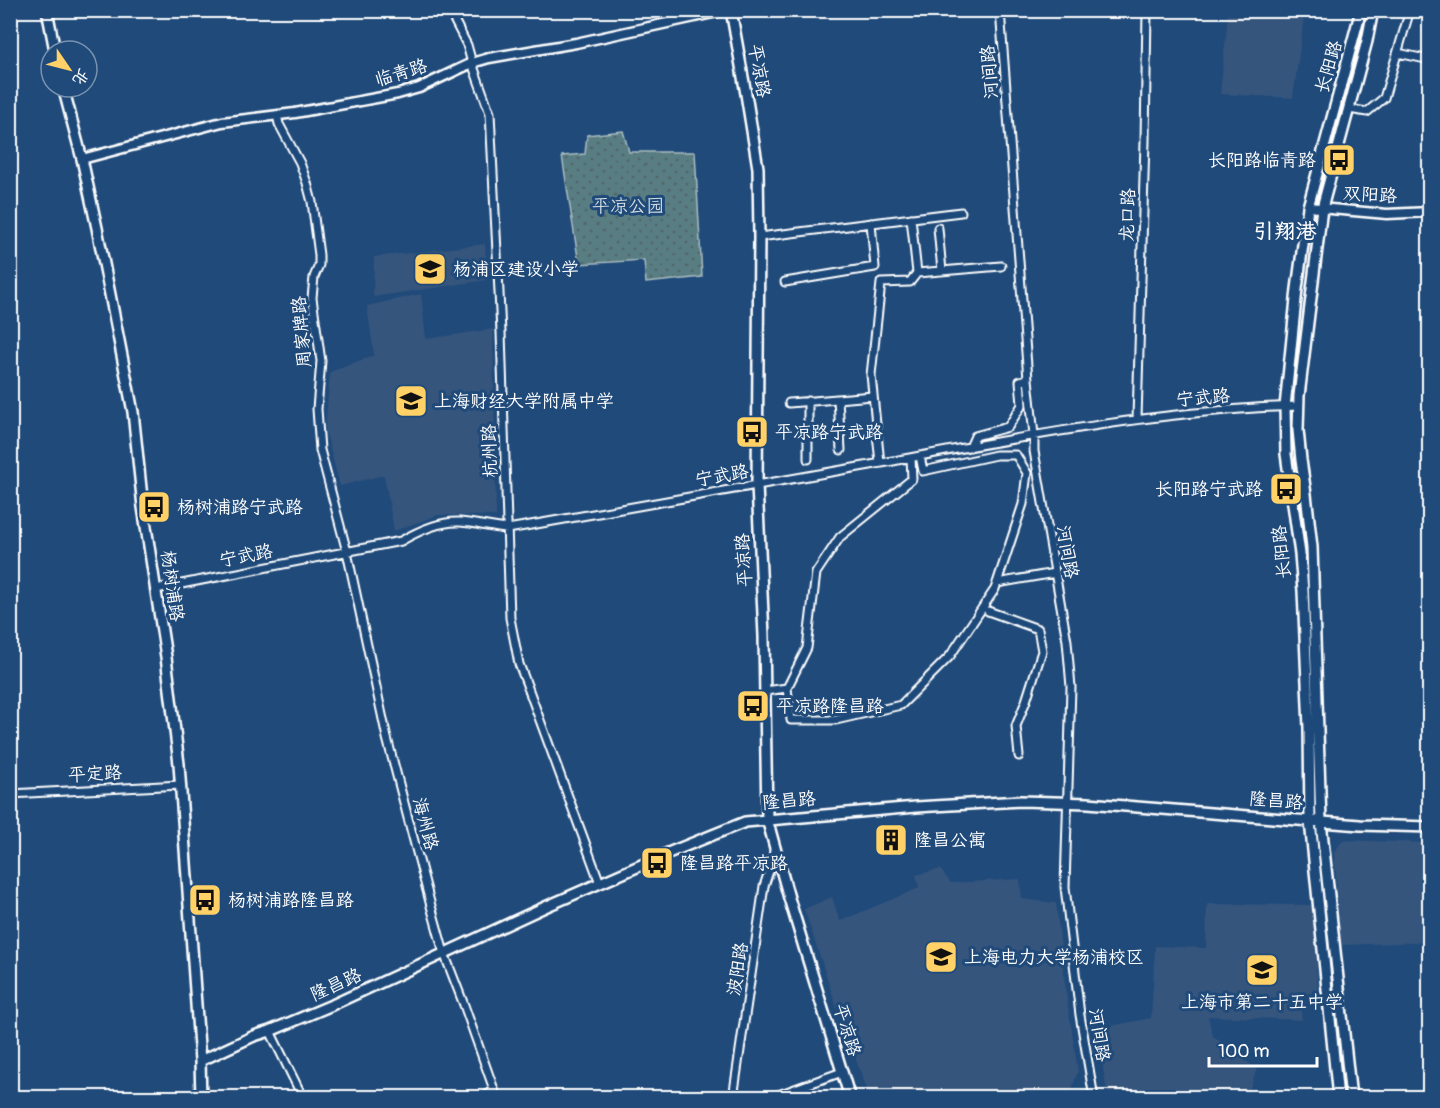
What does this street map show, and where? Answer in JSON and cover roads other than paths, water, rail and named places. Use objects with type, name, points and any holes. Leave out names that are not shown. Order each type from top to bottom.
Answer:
[{"type":"main road","points":[[47,10],[53,39]]},
{"type":"main road","name":"平凉路","points":[[729,10],[758,168],[757,485],[764,636],[767,819],[850,1098]]},
{"type":"main road","name":"长阳路","points":[[1338,1098],[1310,821],[1304,603],[1300,554],[1286,454],[1285,406],[1308,207],[1361,10]]},
{"type":"main road","name":"长阳路","points":[[1351,1098],[1322,822],[1312,547],[1298,430],[1310,299],[1322,208],[1374,10]]},
{"type":"main road","name":"杨树浦路","points":[[66,99],[97,228],[133,412],[143,507],[179,764],[201,1098]]},
{"type":"main road","name":"隆昌路","points":[[200,1061],[254,1036],[332,1005],[600,883],[740,823],[767,819],[1022,801],[1067,802],[1360,825],[1430,827]]},
{"type":"street","name":"杭州路","points":[[450,10],[467,45],[490,113],[501,332],[510,618],[519,664],[600,883]]},
{"type":"street","name":"临青路","points":[[82,159],[222,122],[322,109],[398,94],[433,82],[472,63],[729,10]]},
{"type":"street","name":"河间路","points":[[1000,10],[1034,451],[1070,665],[1065,888],[1080,1015],[1094,1098]]},
{"type":"street","name":"龙口路","points":[[1137,419],[1147,10]]},
{"type":"street","points":[[1349,109],[1367,112],[1384,98],[1410,10]]},
{"type":"street","points":[[1398,53],[1430,60]]},
{"type":"street","name":"周家牌路","points":[[277,115],[279,124],[300,163],[312,202],[319,255],[312,298],[321,361],[317,410],[320,450],[346,552]]},
{"type":"street","name":"双阳路","points":[[1308,207],[1387,214],[1430,213]]},
{"type":"street","points":[[759,237],[961,212]]},
{"type":"street","points":[[880,463],[872,375],[881,283],[910,282],[917,273],[911,218]]},
{"type":"street","points":[[785,282],[875,267],[871,223]]},
{"type":"street","points":[[938,228],[942,271]]},
{"type":"street","points":[[917,273],[1001,266]]},
{"type":"street","points":[[970,447],[975,436],[1008,427],[1022,405],[1020,381],[1028,379]]},
{"type":"street","points":[[789,403],[873,396]]},
{"type":"street","points":[[838,399],[841,450]]},
{"type":"street","points":[[808,401],[808,459]]},
{"type":"street","name":"宁武路","points":[[156,589],[401,541],[413,534],[447,523],[460,522],[508,529],[1034,435],[1137,419],[1299,406]]},
{"type":"street","points":[[911,458],[912,479],[840,537],[816,573],[807,648],[787,688],[791,720],[836,720],[901,705],[950,656],[995,589],[1023,504],[1027,474],[1016,455],[996,455],[923,471],[920,456]]},
{"type":"street","name":"海州路","points":[[346,552],[387,738],[444,953],[495,1094]]},
{"type":"street","points":[[997,583],[1055,573]]},
{"type":"street","points":[[988,611],[1038,629],[1042,651],[1016,726],[1019,756]]},
{"type":"street","points":[[765,691],[787,688]]},
{"type":"street","name":"平定路","points":[[10,794],[181,785]]},
{"type":"street","name":"波阳路","points":[[733,1098],[764,886],[773,859],[774,845]]},
{"type":"street","points":[[270,1030],[303,1098]]},
{"type":"street","points":[[770,1098],[842,1072]]},
{"type":"street","points":[[483,1098],[495,1094]]},
{"type":"place","name":"长阳路临青路","points":[[1339,160]]},
{"type":"place","name":"杨浦区建设小学","points":[[430,269]]},
{"type":"place","name":"上海财经大学附属中学","points":[[411,401]]},
{"type":"place","name":"平凉路宁武路","points":[[752,432]]},
{"type":"place","name":"长阳路宁武路","points":[[1286,489]]},
{"type":"place","name":"杨树浦路宁武路","points":[[154,507]]},
{"type":"place","name":"平凉路隆昌路","points":[[753,706]]},
{"type":"place","name":"隆昌公寓","points":[[891,840]]},
{"type":"place","name":"隆昌路平凉路","points":[[657,863]]},
{"type":"place","name":"杨树浦路隆昌路","points":[[205,900]]},
{"type":"place","name":"上海电力大学杨浦校区","points":[[941,957]]},
{"type":"place","name":"上海市第二十五中学","points":[[1262,970]]},
{"type":"district","name":"引翔港","points":[[1285,231]]},
{"type":"park label","name":"平凉公园","points":[[628,206]]}]
